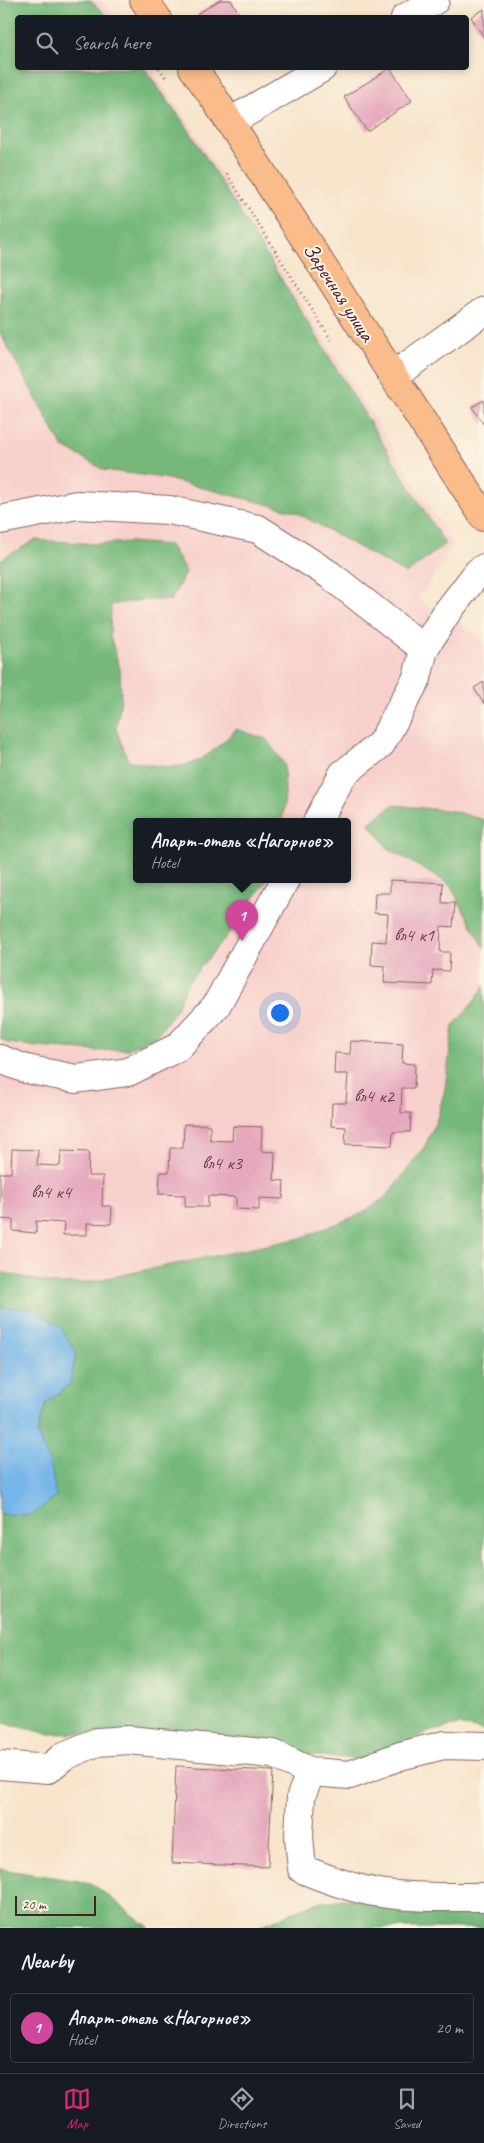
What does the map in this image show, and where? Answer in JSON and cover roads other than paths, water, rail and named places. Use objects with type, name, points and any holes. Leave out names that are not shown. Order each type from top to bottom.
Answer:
[{"type":"main road","points":[[144,0],[155,15]]},
{"type":"main road","name":"Заречная улица","points":[[194,70],[230,122],[484,517]]},
{"type":"lane","points":[[410,15],[435,0]]},
{"type":"lane","points":[[230,122],[319,70]]},
{"type":"lane","points":[[393,376],[484,311]]},
{"type":"lane","points":[[0,520],[77,505],[169,510],[258,529],[330,575],[424,649]]},
{"type":"lane","points":[[319,818],[343,774],[381,744],[418,678],[424,649],[445,616],[478,572],[484,568]]},
{"type":"lane","points":[[0,1059],[26,1069],[76,1079],[128,1072],[178,1046],[216,1006],[283,883]]},
{"type":"lane","points":[[0,1765],[48,1769],[64,1756],[97,1742],[128,1740],[273,1754],[311,1772],[350,1775],[400,1756],[444,1745],[484,1746]]},
{"type":"lane","points":[[311,1772],[301,1796],[299,1837],[302,1869],[329,1880],[379,1893],[484,1897]]},
{"type":"water","points":[[0,1307],[33,1309],[60,1326],[76,1353],[70,1384],[46,1403],[37,1433],[51,1466],[56,1496],[32,1515],[0,1514]]},
{"type":"place","name":"Апарт-отель «Нагорное»","points":[[242,941]]}]
